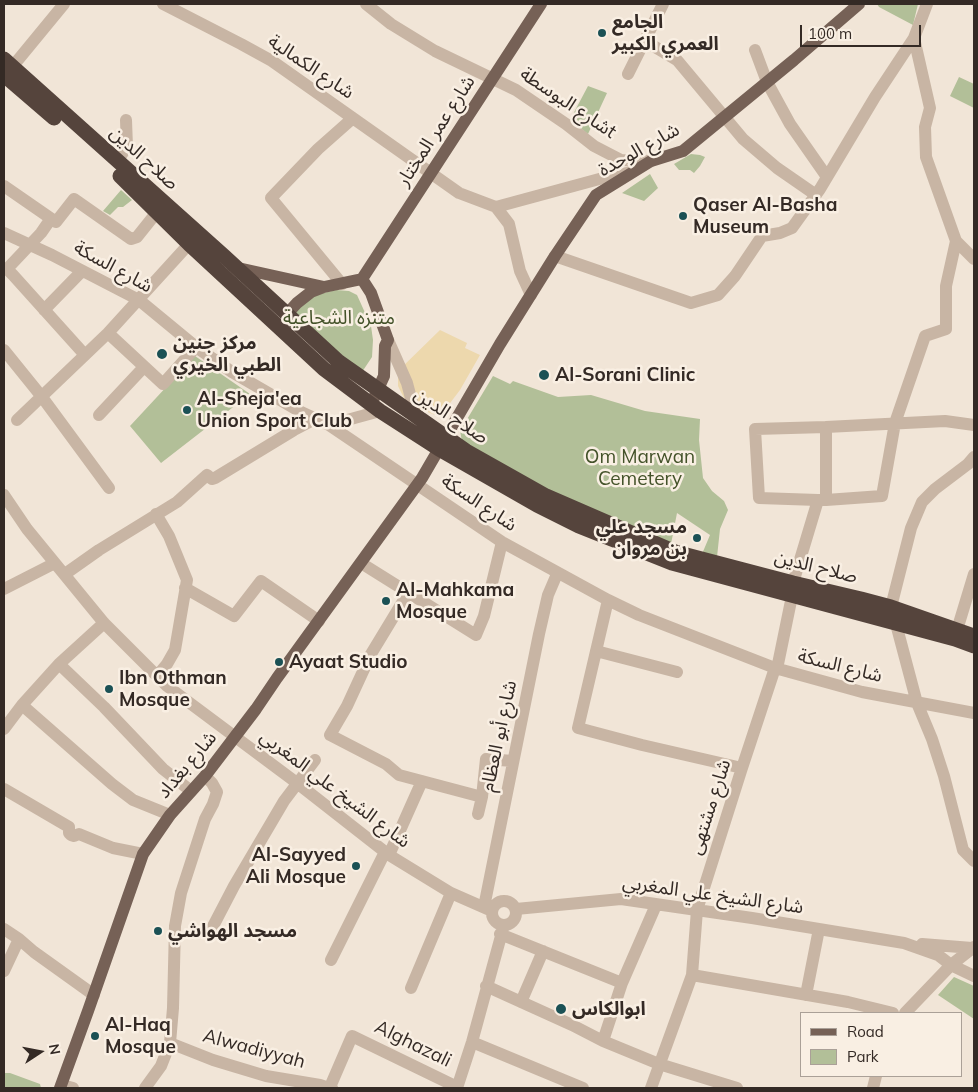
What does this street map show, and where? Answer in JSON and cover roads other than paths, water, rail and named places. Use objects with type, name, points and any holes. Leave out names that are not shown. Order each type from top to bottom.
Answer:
[{"type":"highway","name":"صلاح الدين","points":[[6,70],[117,161],[238,268],[339,362],[416,418],[442,443]]},
{"type":"highway","name":"صلاح الدين","points":[[6,70],[324,369],[376,407],[442,443],[537,505],[579,526],[672,562],[792,590],[896,624],[955,639],[974,646]]},
{"type":"highway","name":"صلاح الدين","points":[[792,590],[845,595],[891,607],[974,636]]},
{"type":"main road","name":"شارع عمر المختار","points":[[362,279],[541,4]]},
{"type":"main road","name":"شارع الوحدة","points":[[442,443],[500,344],[596,195],[651,160],[682,150],[767,82],[859,4]]},
{"type":"main road","points":[[238,268],[324,287]]},
{"type":"main road","points":[[287,314],[305,296],[324,287],[362,279],[371,293],[388,340],[384,346],[384,376],[378,390],[376,407]]},
{"type":"main road","name":"شارع بغداد","points":[[65,1087],[143,854],[170,815],[205,776],[319,621],[422,478],[442,443]]},
{"type":"street","points":[[6,70],[64,4]]},
{"type":"street","name":"شارع الكمالية","points":[[163,4],[272,61],[459,193],[496,207]]},
{"type":"street","name":"شارع البوسطةt","points":[[366,4],[391,24],[435,51],[516,90],[566,124],[594,146],[621,160],[651,160]]},
{"type":"street","points":[[628,74],[663,4]]},
{"type":"street","points":[[555,256],[691,303],[718,295],[735,276],[762,236],[780,233],[792,228],[816,195],[875,97],[914,38],[927,4]]},
{"type":"street","points":[[914,38],[930,108],[925,127],[926,157],[956,241],[974,259]]},
{"type":"street","points":[[645,41],[677,60],[743,139],[816,195]]},
{"type":"street","points":[[755,50],[767,82],[790,124],[827,177]]},
{"type":"street","points":[[342,284],[271,198],[318,149],[353,118]]},
{"type":"street","points":[[117,161],[127,147],[126,120]]},
{"type":"street","points":[[531,295],[520,271],[509,224],[496,207],[602,178],[633,172]]},
{"type":"street","points":[[4,186],[50,220],[56,222],[74,199],[131,239],[137,238],[157,212]]},
{"type":"street","points":[[50,220],[41,233],[6,269],[85,355]]},
{"type":"street","name":"شارع السكة","points":[[4,232],[139,300],[196,347],[232,372],[301,412],[330,424],[502,542],[557,574],[608,600],[639,615],[775,668],[862,692],[974,713]]},
{"type":"street","points":[[956,241],[946,286],[946,329],[925,336],[895,423],[882,496],[822,500],[759,498],[755,429],[826,427],[895,423],[945,421],[974,425]]},
{"type":"street","points":[[17,420],[108,332],[189,244]]},
{"type":"street","points":[[44,310],[82,271]]},
{"type":"street","points":[[108,332],[163,384],[196,347]]},
{"type":"street","points":[[388,340],[407,383],[416,418]]},
{"type":"street","points":[[4,350],[42,397],[109,488]]},
{"type":"street","points":[[99,415],[144,367]]},
{"type":"street","points":[[330,424],[376,407]]},
{"type":"street","points":[[64,574],[177,502],[208,475],[212,479],[215,478],[317,418]]},
{"type":"street","name":"شارع مشتهى","points":[[651,1088],[692,975],[697,910],[742,768],[775,668],[778,664],[792,590],[822,500],[826,427]]},
{"type":"street","points":[[891,607],[911,528],[922,502],[974,457]]},
{"type":"street","name":"شارع الشيخ علي المغربي","points":[[4,495],[27,529],[104,623],[157,676],[198,710],[298,783],[387,854],[451,893],[488,909],[503,901],[511,902],[516,908],[621,899],[904,943],[974,946]]},
{"type":"street","points":[[156,514],[169,536],[187,580],[175,650],[157,676]]},
{"type":"street","points":[[361,563],[476,635],[484,616],[502,542]]},
{"type":"street","points":[[4,589],[55,563]]},
{"type":"street","name":"شارع أبو العظام","points":[[488,909],[512,761],[548,595],[557,574]]},
{"type":"street","points":[[957,630],[974,574]]},
{"type":"street","points":[[185,588],[234,616],[261,581],[319,621]]},
{"type":"street","points":[[408,593],[371,654],[347,706],[330,735],[386,764],[399,775],[482,797]]},
{"type":"street","points":[[608,600],[578,728],[742,768]]},
{"type":"street","points":[[4,728],[59,664],[104,623]]},
{"type":"street","points":[[896,624],[917,703],[932,739],[944,776],[963,850],[974,861]]},
{"type":"street","points":[[596,652],[677,672]]},
{"type":"street","points":[[59,664],[104,707],[163,769],[191,791]]},
{"type":"street","points":[[22,705],[133,800],[170,815]]},
{"type":"street","points":[[478,814],[482,797],[486,759],[512,761]]},
{"type":"street","points":[[209,934],[258,843],[284,801],[316,760]]},
{"type":"street","points":[[145,1088],[161,1066],[170,1044],[174,1008],[175,926],[181,893],[205,819],[217,792],[205,776]]},
{"type":"street","points":[[331,960],[387,854],[422,781]]},
{"type":"street","points":[[4,788],[69,827],[71,835],[80,834],[114,848],[143,854]]},
{"type":"street","points":[[411,988],[451,893]]},
{"type":"street","points":[[603,1041],[622,982],[656,905]]},
{"type":"street","points":[[457,1088],[472,1042],[502,929],[514,920],[516,908]]},
{"type":"street","points":[[488,909],[502,929],[542,951],[622,982]]},
{"type":"street","points":[[4,929],[94,996]]},
{"type":"street","points":[[806,995],[819,929]]},
{"type":"street","points":[[4,971],[19,939]]},
{"type":"street","name":"شارع الشيخ علي المغربي","points":[[904,943],[938,955],[974,976]]},
{"type":"street","points":[[905,1012],[952,964],[974,946]]},
{"type":"street","points":[[521,1002],[542,951]]},
{"type":"street","points":[[692,975],[848,1002],[889,1012]]},
{"type":"street","points":[[486,986],[603,1041],[659,1064],[737,1088]]},
{"type":"street","name":"Alghazali","points":[[330,1088],[352,1036],[457,1088]]},
{"type":"street","points":[[472,1042],[583,1088]]},
{"type":"street","name":"Alwadiyyah","points":[[170,1044],[213,1060],[266,1076],[330,1088]]},
{"type":"place","name":"الجامع العمري الكبير","points":[[602,33]]},
{"type":"place","name":"Qaser Al-Basha Museum","points":[[683,216]]},
{"type":"place","name":"مركز جنين الطبي الخيري","points":[[162,354]]},
{"type":"place","name":"Al-Sorani Clinic","points":[[544,375]]},
{"type":"place","name":"Al-Sheja'ea Union Sport Club","points":[[187,410]]},
{"type":"place","name":"مسجد علي بن مروان","points":[[697,538]]},
{"type":"place","name":"Al-Mahkama Mosque","points":[[386,601]]},
{"type":"place","name":"Ayaat Studio","points":[[279,662]]},
{"type":"place","name":"Ibn Othman Mosque","points":[[109,689]]},
{"type":"place","name":"Al-Sayyed Ali Mosque","points":[[356,866]]},
{"type":"place","name":"مسجد الهواشي","points":[[158,931]]},
{"type":"place","name":"ابوالكاس","points":[[561,1009]]},
{"type":"place","name":"Al-Haq Mosque","points":[[95,1036]]},
{"type":"park label","name":"متنزه الشجاعية","points":[[339,318]]},
{"type":"park label","name":"Om Marwan Cemetery","points":[[640,468]]}]
